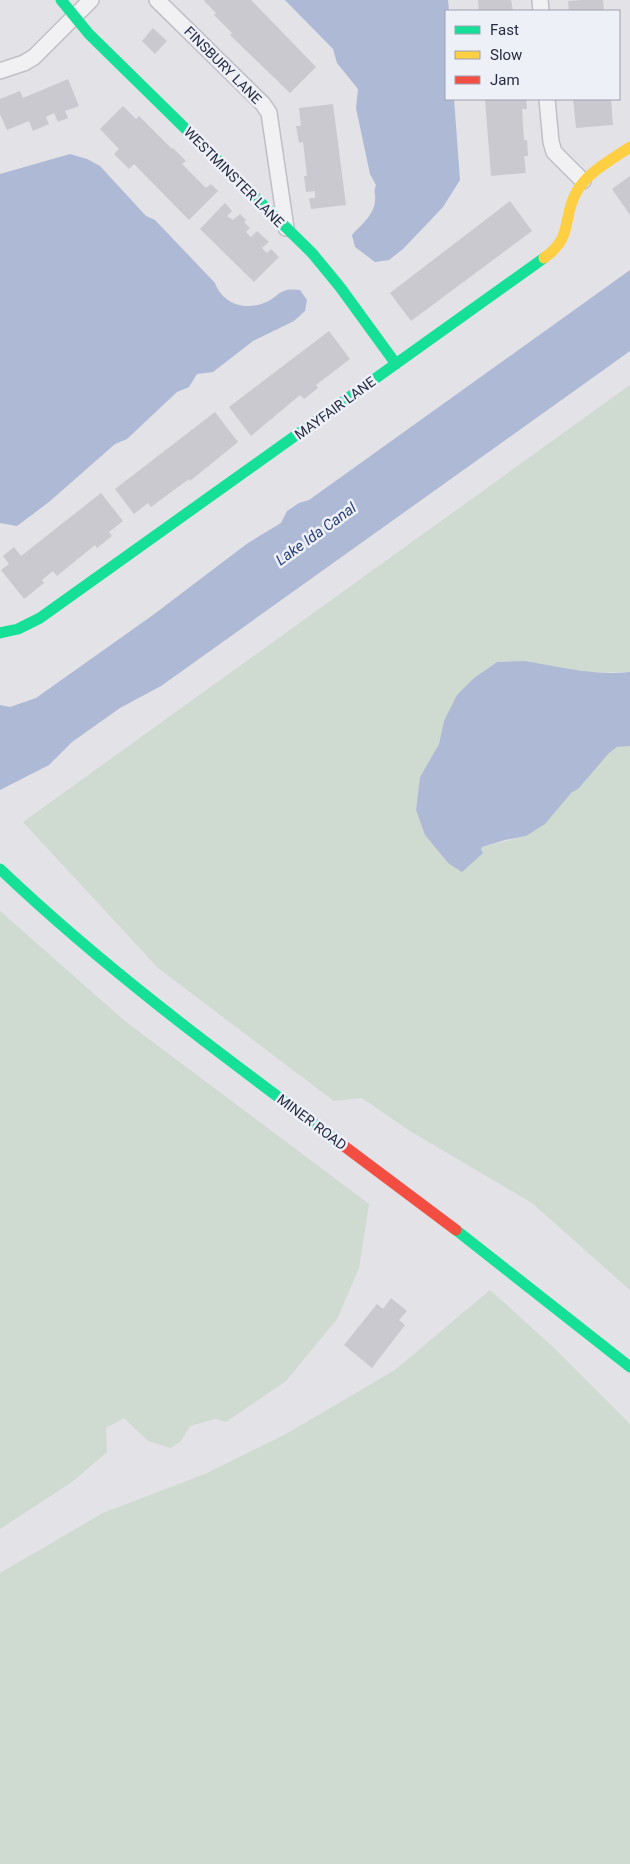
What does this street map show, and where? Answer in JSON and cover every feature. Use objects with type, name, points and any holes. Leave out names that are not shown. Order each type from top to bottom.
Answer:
[{"type":"street","name":"WESTMINSTER LANE","points":[[61,0],[74,18],[312,253],[340,286],[396,364]]},
{"type":"street","points":[[0,71],[24,63],[34,57],[91,0]]},
{"type":"street","name":"FINSBURY LANE","points":[[157,0],[263,104],[269,113],[286,228]]},
{"type":"street","points":[[547,100],[551,142],[554,152],[583,182]]},
{"type":"street","name":"MAYFAIR LANE","points":[[0,633],[18,630],[40,618],[553,252],[561,244],[566,233],[572,200],[583,182],[630,147]]},
{"type":"street","name":"MINER ROAD","points":[[0,869],[66,931],[135,989],[470,1240],[630,1367]]},
{"type":"shaded area","points":[[630,385],[630,672],[588,673],[525,661],[497,662],[474,678],[444,721],[439,744],[420,777],[416,810],[425,835],[448,863],[481,850],[482,847],[526,836],[577,789],[607,754],[618,747],[630,746],[630,1290],[532,1203],[410,1131],[362,1098],[334,1101],[158,968],[23,822]]},
{"type":"shaded area","points":[[0,911],[126,1022],[369,1204],[359,1268],[337,1319],[286,1381],[226,1422],[215,1419],[190,1426],[181,1441],[171,1448],[148,1441],[124,1418],[106,1428],[107,1452],[72,1482],[0,1529]]},
{"type":"shaded area","points":[[490,1290],[553,1347],[630,1424],[630,1864],[0,1864],[0,1573],[103,1513],[205,1474],[286,1434],[395,1370]]},
{"type":"water","points":[[285,0],[448,0],[449,10],[445,10],[445,100],[454,100],[460,180],[443,207],[403,249],[389,260],[375,262],[355,247],[352,235],[372,211],[376,185],[370,174],[356,108],[358,89],[337,63],[333,49]]},
{"type":"water","points":[[70,154],[87,159],[100,166],[146,216],[155,220],[215,283],[218,290],[228,300],[235,304],[256,305],[269,301],[283,291],[293,289],[300,290],[307,300],[305,311],[294,321],[253,341],[213,372],[197,374],[189,387],[177,392],[127,439],[115,444],[49,502],[17,526],[0,523],[0,174]]},
{"type":"water","name":"Lake Ida Canal","points":[[630,270],[630,351],[161,686],[120,708],[72,742],[49,765],[0,790],[0,705],[10,707],[36,698],[153,615],[248,543],[281,523],[287,511],[299,503],[309,500]]},
{"type":"water","points":[[525,661],[590,672],[630,672],[630,746],[617,747],[609,753],[545,824],[526,836],[482,847],[483,853],[462,872],[448,863],[425,835],[416,810],[420,777],[439,744],[444,721],[457,695],[474,678],[497,662]]},
{"type":"building","points":[[205,0],[251,0],[316,67],[290,93],[230,35],[232,33],[214,15],[216,13]]},
{"type":"building","points":[[478,0],[511,0],[513,10],[479,10]]},
{"type":"building","points":[[603,0],[604,10],[569,10],[568,1]]},
{"type":"building","points":[[153,28],[167,41],[155,54],[142,41]]},
{"type":"building","points":[[68,79],[79,106],[65,111],[68,118],[58,122],[54,113],[46,117],[49,124],[33,131],[29,121],[7,130],[0,114],[0,99],[20,91],[23,98]]},
{"type":"building","points":[[485,100],[526,100],[527,109],[522,109],[524,140],[527,140],[528,156],[524,156],[526,173],[491,176]]},
{"type":"building","points":[[573,100],[611,100],[613,125],[576,128]]},
{"type":"building","points":[[333,104],[346,205],[311,209],[309,198],[315,198],[315,191],[306,192],[304,176],[307,176],[303,142],[299,143],[296,126],[301,126],[299,108]]},
{"type":"building","points":[[123,106],[136,119],[139,116],[173,148],[186,161],[182,164],[206,188],[211,184],[218,191],[189,220],[134,164],[129,169],[114,154],[119,149],[100,129]]},
{"type":"building","points":[[630,176],[630,215],[612,189]]},
{"type":"building","points":[[510,201],[532,231],[411,321],[390,293]]},
{"type":"building","points":[[225,203],[232,211],[227,216],[233,220],[240,214],[250,228],[246,232],[251,237],[257,231],[269,242],[262,248],[267,253],[271,249],[279,257],[254,282],[200,229]]},
{"type":"building","points":[[329,331],[350,359],[316,385],[318,388],[304,399],[300,395],[251,436],[229,407]]},
{"type":"building","points":[[215,412],[238,442],[190,481],[189,479],[151,507],[148,503],[134,514],[115,489]]},
{"type":"building","points":[[101,493],[123,521],[109,532],[112,536],[97,548],[95,545],[57,576],[53,571],[42,580],[44,583],[24,599],[1,570],[9,564],[3,556],[14,547],[21,556]]},
{"type":"building","points":[[391,1298],[407,1311],[399,1320],[405,1325],[372,1368],[344,1345],[377,1304],[383,1309]]},
{"type":"traffic: fast","points":[[61,0],[89,34],[312,253],[340,287],[396,364]]},
{"type":"traffic: fast","points":[[0,633],[18,629],[40,618],[544,258]]},
{"type":"traffic: fast","points":[[0,869],[123,977],[209,1045],[340,1143]]},
{"type":"traffic: fast","points":[[456,1230],[630,1367]]},
{"type":"traffic: slow","points":[[544,258],[560,242],[564,234],[572,201],[582,184],[601,166],[630,147]]},
{"type":"traffic: jam","points":[[340,1143],[456,1230]]}]
